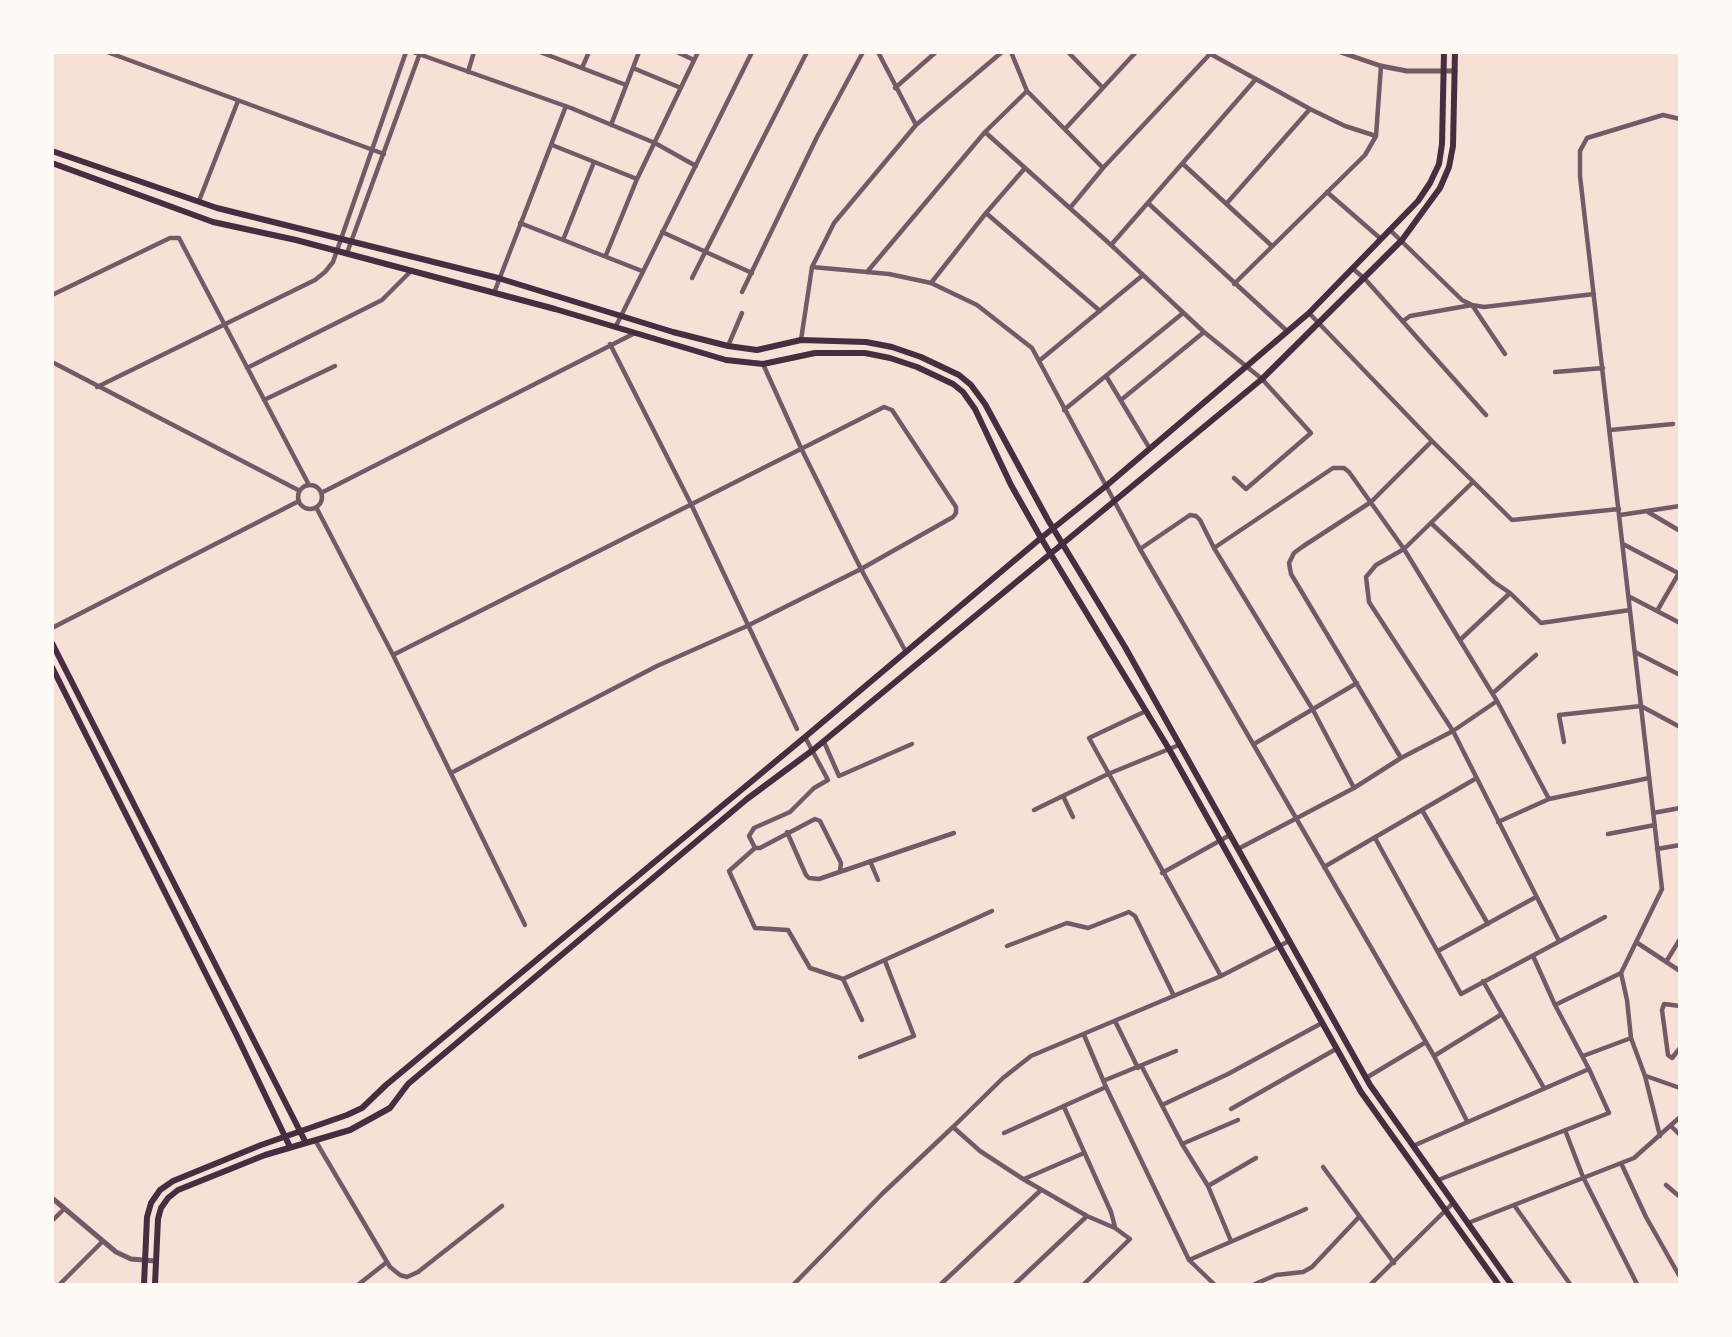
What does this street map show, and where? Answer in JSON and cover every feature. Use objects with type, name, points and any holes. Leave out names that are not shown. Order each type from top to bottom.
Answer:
[{"type":"main road","points":[[144,1284],[147,1217],[151,1203],[160,1191],[173,1181],[362,1108],[1309,313],[1418,201],[1439,164],[1442,144],[1444,52]]},
{"type":"main road","points":[[155,1284],[158,1219],[168,1198],[178,1190],[265,1155],[350,1130],[390,1108],[408,1084],[747,799],[813,750],[1262,379],[1402,240],[1431,201],[1449,167],[1453,146],[1455,52]]},
{"type":"main road","points":[[52,151],[199,202],[498,278],[673,332],[728,346],[757,350],[801,340],[866,342],[892,347],[946,368],[971,385],[985,404],[1053,528],[1114,628],[1366,1078],[1511,1284]]},
{"type":"main road","points":[[52,163],[213,222],[347,253],[616,326],[726,360],[763,364],[815,353],[865,353],[890,358],[941,377],[963,392],[975,409],[1011,485],[1049,553],[1168,749],[1336,1049],[1368,1102],[1497,1284]]},
{"type":"main road","points":[[785,344],[789,358]]},
{"type":"main road","points":[[941,377],[946,368]]},
{"type":"main road","points":[[1101,635],[1114,628]]},
{"type":"main road","points":[[52,643],[306,1143]]},
{"type":"main road","points":[[52,667],[290,1147]]},
{"type":"street","points":[[107,52],[384,154]]},
{"type":"street","points":[[97,387],[315,280],[333,262],[406,52]]},
{"type":"street","points":[[413,52],[566,106],[655,143],[696,166]]},
{"type":"street","points":[[468,72],[474,52]]},
{"type":"street","points":[[540,52],[626,85]]},
{"type":"street","points":[[582,68],[589,52]]},
{"type":"street","points":[[611,125],[639,52]]},
{"type":"street","points":[[677,52],[694,60]]},
{"type":"street","points":[[606,255],[637,179],[698,52]]},
{"type":"street","points":[[616,326],[752,52]]},
{"type":"street","points":[[692,278],[806,54],[797,52]]},
{"type":"street","points":[[742,292],[817,137],[863,52]]},
{"type":"street","points":[[878,52],[916,124]]},
{"type":"street","points":[[895,88],[936,52]]},
{"type":"street","points":[[801,340],[812,267],[834,223],[916,124],[1002,52]]},
{"type":"street","points":[[1012,52],[1027,91],[1102,168]]},
{"type":"street","points":[[1068,52],[1103,88]]},
{"type":"street","points":[[1065,129],[1136,52]]},
{"type":"street","points":[[1340,52],[1349,57],[1407,71],[1455,71]]},
{"type":"street","points":[[1070,208],[1102,168],[1208,53],[1310,109],[1345,126],[1376,136]]},
{"type":"street","points":[[347,253],[420,54]]},
{"type":"street","points":[[1234,284],[1364,155],[1376,136],[1381,66]]},
{"type":"street","points":[[633,68],[681,88]]},
{"type":"street","points":[[1111,245],[1256,79]]},
{"type":"street","points":[[867,272],[985,132],[1027,91]]},
{"type":"street","points":[[199,202],[238,101]]},
{"type":"street","points":[[494,293],[566,106]]},
{"type":"street","points":[[1227,203],[1310,109]]},
{"type":"street","points":[[1555,1005],[1621,973],[1662,889],[1580,176],[1580,150],[1587,138],[1602,132],[1663,115],[1679,119]]},
{"type":"street","points":[[985,132],[1204,332],[1248,366],[1311,433],[1246,489],[1234,478]]},
{"type":"street","points":[[551,145],[637,179]]},
{"type":"street","points":[[563,240],[594,162]]},
{"type":"street","points":[[1184,164],[1272,246]]},
{"type":"street","points":[[931,283],[1025,168]]},
{"type":"street","points":[[1327,192],[1381,239]]},
{"type":"street","points":[[1149,204],[1288,332]]},
{"type":"street","points":[[986,213],[1100,311]]},
{"type":"street","points":[[520,223],[642,271]]},
{"type":"street","points":[[1390,230],[1462,300],[1472,305],[1484,307],[1594,294]]},
{"type":"street","points":[[662,232],[752,273]]},
{"type":"street","points":[[52,295],[174,237],[183,244],[309,485],[316,487],[321,493],[321,501],[316,507],[308,508],[299,501]]},
{"type":"street","points":[[812,267],[889,274],[931,283],[995,316],[1032,348],[1140,550],[1426,1042],[1467,1121]]},
{"type":"street","points":[[1352,268],[1365,278],[1486,415]]},
{"type":"street","points":[[247,368],[382,300],[411,271]]},
{"type":"street","points":[[1039,361],[1143,275]]},
{"type":"street","points":[[1403,321],[1410,316],[1472,305]]},
{"type":"street","points":[[1472,305],[1505,354]]},
{"type":"street","points":[[728,346],[742,313]]},
{"type":"street","points":[[1065,410],[1183,313]]},
{"type":"street","points":[[1309,313],[1512,520],[1619,509]]},
{"type":"street","points":[[321,493],[637,332]]},
{"type":"street","points":[[1121,400],[1204,332]]},
{"type":"street","points":[[610,344],[691,504],[797,729]]},
{"type":"street","points":[[52,362],[300,491]]},
{"type":"street","points":[[763,364],[861,569],[906,652]]},
{"type":"street","points":[[264,400],[335,366]]},
{"type":"street","points":[[1555,372],[1603,368]]},
{"type":"street","points":[[1106,376],[1150,449]]},
{"type":"street","points":[[393,655],[880,409],[888,407],[892,410],[956,507],[953,517],[861,569],[747,626],[657,666],[451,773]]},
{"type":"street","points":[[1610,430],[1673,424]]},
{"type":"street","points":[[1401,758],[1291,574],[1289,563],[1294,553],[1302,547],[1371,502],[1432,441]]},
{"type":"street","points":[[1214,548],[1338,466],[1349,472],[1404,549],[1493,693],[1549,799]]},
{"type":"street","points":[[1473,482],[1404,549],[1376,565],[1366,578],[1369,602],[1453,731],[1559,941]]},
{"type":"street","points":[[300,491],[309,485]]},
{"type":"street","points":[[299,501],[300,491]]},
{"type":"street","points":[[52,628],[299,501]]},
{"type":"street","points":[[1620,515],[1679,506]]},
{"type":"street","points":[[316,507],[393,655],[525,925]]},
{"type":"street","points":[[1648,512],[1679,531]]},
{"type":"street","points":[[1140,550],[1190,515],[1200,520],[1214,548],[1313,710],[1354,788]]},
{"type":"street","points":[[1431,523],[1541,623],[1630,610]]},
{"type":"street","points":[[1623,544],[1679,573],[1657,611]]},
{"type":"street","points":[[1460,640],[1510,593]]},
{"type":"street","points":[[1629,596],[1679,623]]},
{"type":"street","points":[[1635,652],[1679,675]]},
{"type":"street","points":[[1493,693],[1535,655]]},
{"type":"street","points":[[1254,744],[1357,683]]},
{"type":"street","points":[[1238,849],[1354,788],[1401,758],[1453,731],[1497,701]]},
{"type":"street","points":[[1564,742],[1559,715],[1641,706],[1679,727]]},
{"type":"street","points":[[1146,711],[1089,738],[1221,976]]},
{"type":"street","points":[[805,737],[828,780]]},
{"type":"street","points":[[824,741],[839,776]]},
{"type":"street","points":[[755,848],[749,836],[754,828],[790,812],[814,788],[912,744]]},
{"type":"street","points":[[1034,810],[1108,774],[1180,745]]},
{"type":"street","points":[[1498,822],[1549,799],[1649,778]]},
{"type":"street","points":[[1324,867],[1475,779]]},
{"type":"street","points":[[1063,796],[1073,817]]},
{"type":"street","points":[[1653,813],[1679,808]]},
{"type":"street","points":[[1422,810],[1488,924]]},
{"type":"street","points":[[840,871],[841,863],[820,821],[815,819],[760,848],[755,848],[729,871],[755,928],[788,930],[810,968],[843,979],[992,911]]},
{"type":"street","points":[[1608,834],[1654,825]]},
{"type":"street","points":[[787,832],[809,878],[819,880],[954,833]]},
{"type":"street","points":[[1162,873],[1230,835]]},
{"type":"street","points":[[1375,838],[1461,994],[1605,917]]},
{"type":"street","points":[[1657,849],[1679,845]]},
{"type":"street","points":[[870,861],[878,880]]},
{"type":"street","points":[[1437,951],[1536,897]]},
{"type":"street","points":[[1007,946],[1067,923],[1088,928],[1129,912],[1135,916],[1174,996]]},
{"type":"street","points":[[1665,961],[1679,939]]},
{"type":"street","points":[[794,1284],[883,1193],[1003,1078],[1031,1056],[1221,976],[1289,941]]},
{"type":"street","points":[[1636,942],[1679,971]]},
{"type":"street","points":[[1437,1180],[1609,1113],[1533,956]]},
{"type":"street","points":[[860,1057],[914,1036],[885,961]]},
{"type":"street","points":[[1621,973],[1631,1038],[1645,1076],[1660,1136]]},
{"type":"street","points":[[843,979],[862,1020]]},
{"type":"street","points":[[1483,981],[1544,1088]]},
{"type":"street","points":[[1679,1006],[1664,1004],[1662,1010],[1668,1055],[1672,1058],[1679,1048]]},
{"type":"street","points":[[1434,1056],[1502,1014]]},
{"type":"street","points":[[1115,1021],[1208,1186],[1231,1241]]},
{"type":"street","points":[[1162,1105],[1228,1074],[1322,1023]]},
{"type":"street","points":[[1084,1035],[1103,1081],[1189,1260],[1214,1284]]},
{"type":"street","points":[[1583,1056],[1631,1038]]},
{"type":"street","points":[[1366,1078],[1426,1042]]},
{"type":"street","points":[[1231,1109],[1336,1049]]},
{"type":"street","points":[[1103,1081],[1176,1051]]},
{"type":"street","points":[[1413,1146],[1589,1069]]},
{"type":"street","points":[[1645,1076],[1679,1088]]},
{"type":"street","points":[[1004,1133],[1106,1087]]},
{"type":"street","points":[[1064,1107],[1111,1212],[1115,1228]]},
{"type":"street","points":[[1467,1223],[1634,1158],[1679,1117]]},
{"type":"street","points":[[1182,1144],[1238,1120]]},
{"type":"street","points":[[1671,1126],[1679,1135]]},
{"type":"street","points":[[953,1127],[980,1152],[1041,1190],[1087,1216],[1115,1228],[1130,1239],[1084,1284]]},
{"type":"street","points":[[1565,1130],[1583,1177],[1637,1284]]},
{"type":"street","points":[[315,1140],[387,1262],[400,1275],[407,1277],[418,1272],[502,1206]]},
{"type":"street","points":[[1023,1179],[1084,1153]]},
{"type":"street","points":[[1208,1186],[1255,1157]]},
{"type":"street","points":[[1621,1163],[1646,1217],[1679,1277]]},
{"type":"street","points":[[1323,1167],[1394,1263]]},
{"type":"street","points":[[1666,1185],[1679,1197]]},
{"type":"street","points":[[942,1284],[1041,1190]]},
{"type":"street","points":[[52,1198],[102,1242],[124,1257],[155,1261]]},
{"type":"street","points":[[1371,1284],[1453,1203]]},
{"type":"street","points":[[1514,1205],[1570,1284]]},
{"type":"street","points":[[52,1221],[64,1209]]},
{"type":"street","points":[[1189,1260],[1306,1209]]},
{"type":"street","points":[[1015,1284],[1087,1216]]},
{"type":"street","points":[[1255,1284],[1276,1275],[1303,1272],[1312,1268],[1359,1217]]},
{"type":"street","points":[[61,1284],[102,1242]]},
{"type":"street","points":[[359,1284],[387,1262]]}]
